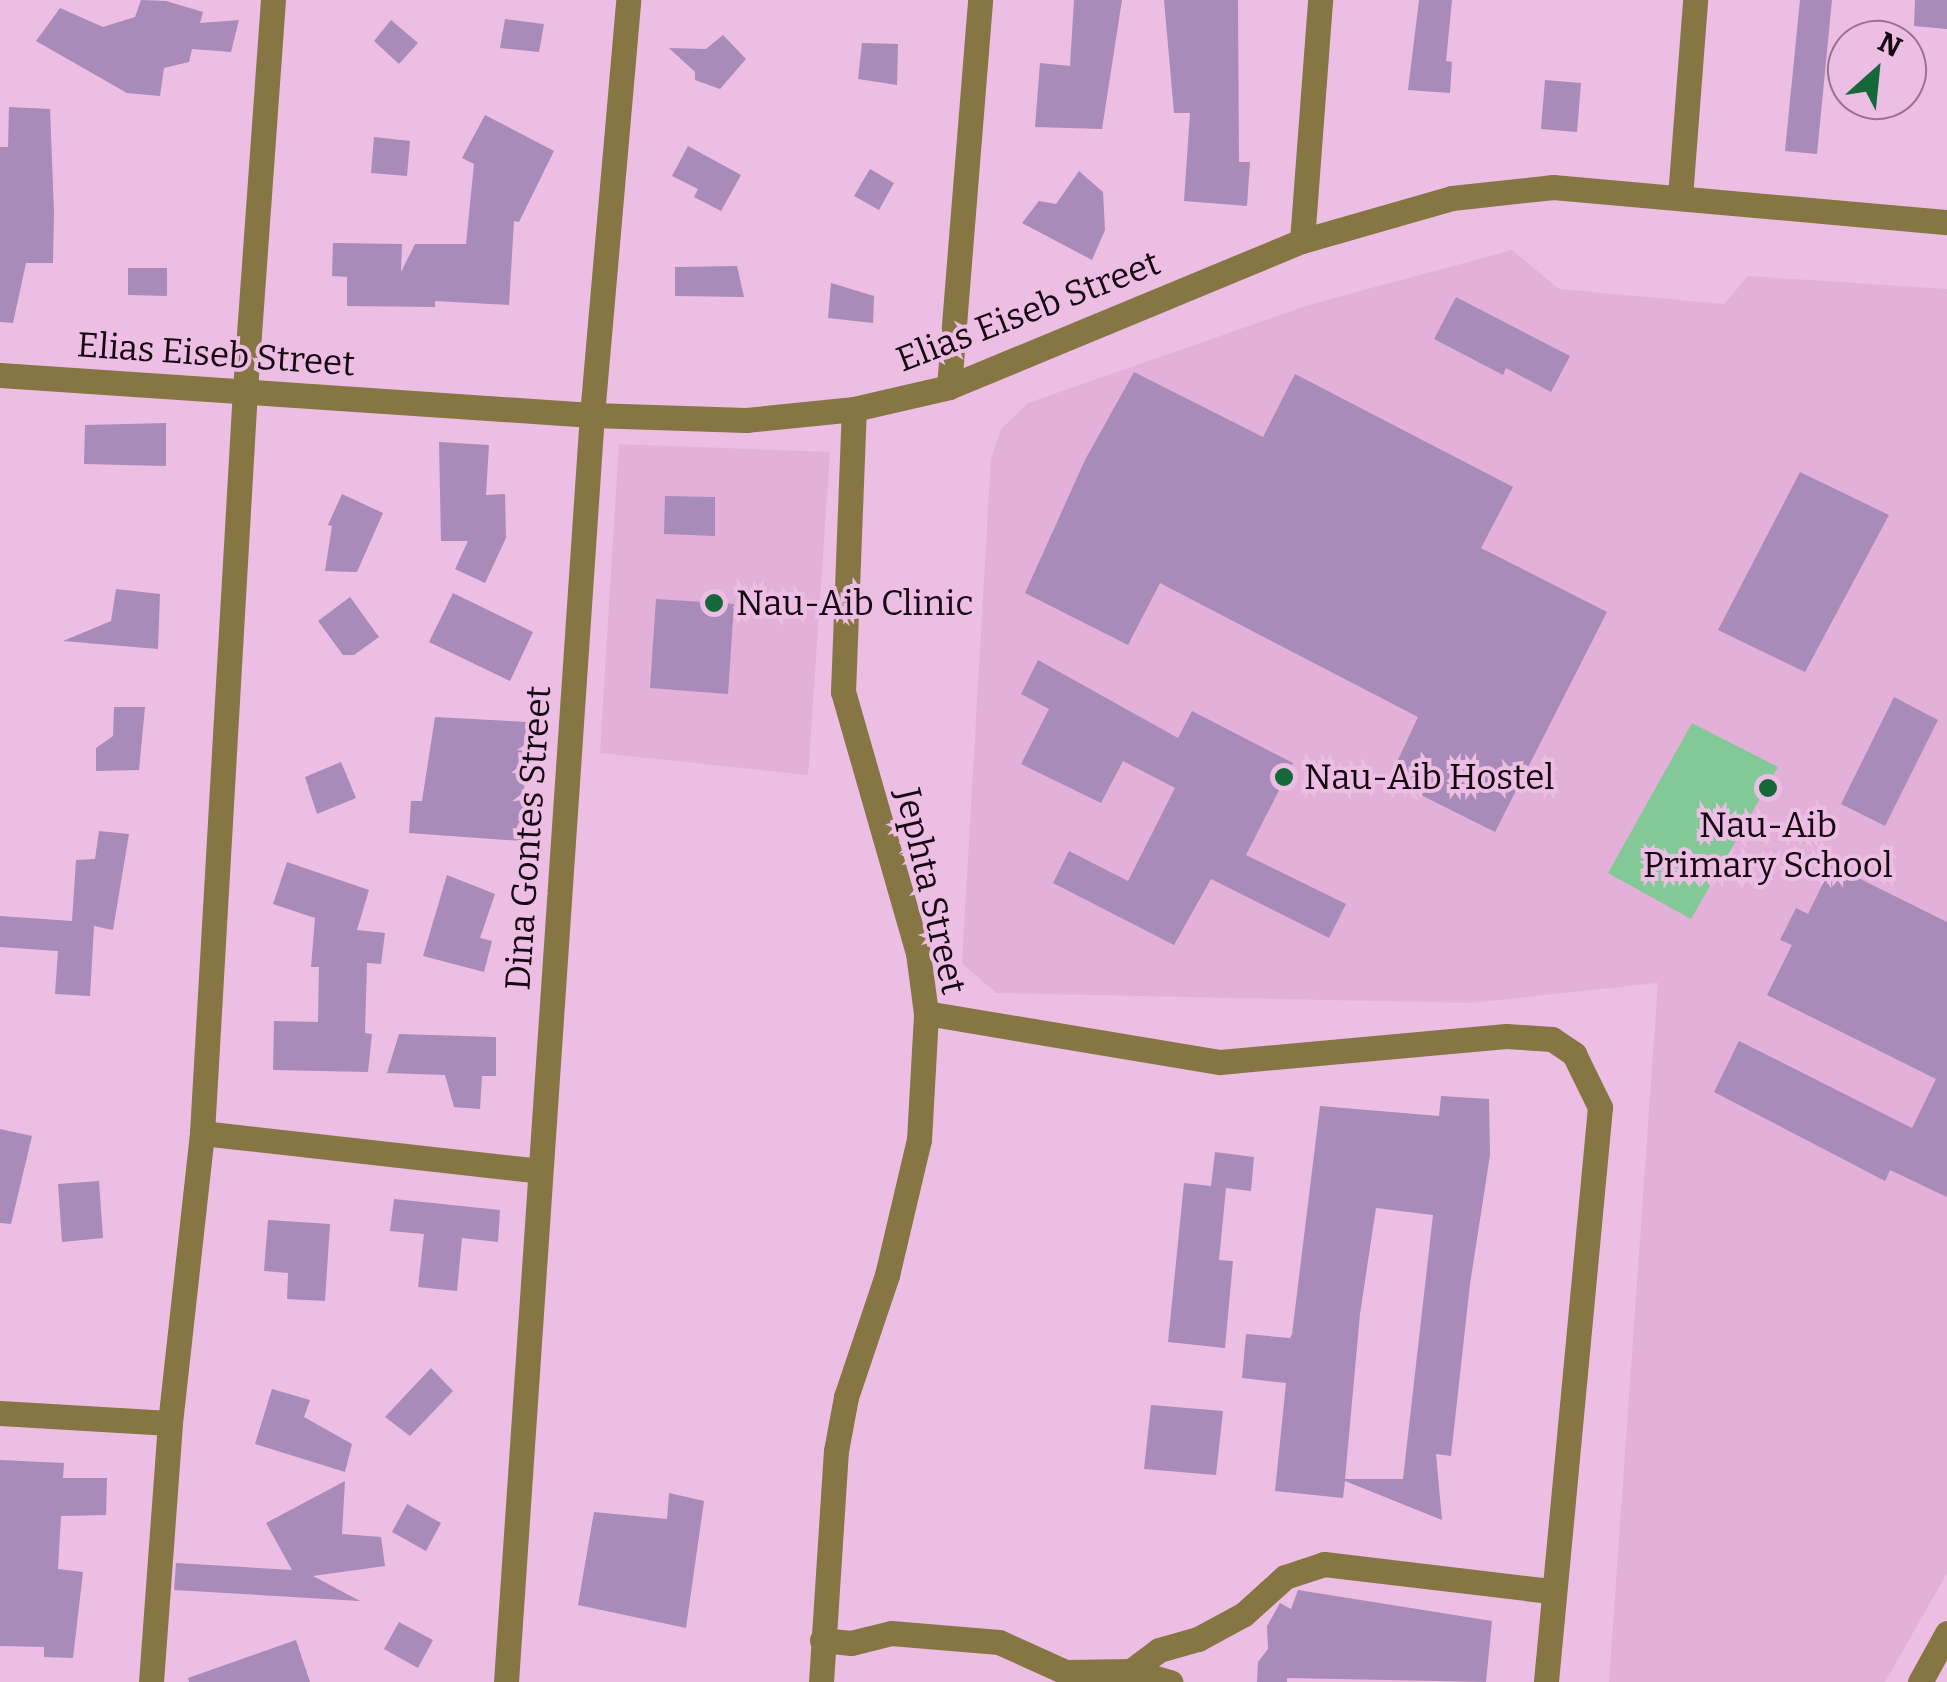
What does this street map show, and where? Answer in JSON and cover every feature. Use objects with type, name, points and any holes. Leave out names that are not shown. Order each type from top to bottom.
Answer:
[{"type":"street","points":[[151,1682],[170,1423],[202,1133],[245,390],[274,0]]},
{"type":"street","name":"Dina Gontes Street","points":[[506,1682],[592,415],[628,0]]},
{"type":"street","points":[[950,387],[980,0]]},
{"type":"street","points":[[1302,241],[1320,0]]},
{"type":"street","points":[[1680,197],[1695,0]]},
{"type":"street","name":"Elias Eiseb Street","points":[[0,376],[592,415],[746,420],[854,409],[950,387],[1302,241],[1452,198],[1554,188],[1947,222]]},
{"type":"street","name":"Jephta Street","points":[[821,1682],[836,1451],[846,1397],[886,1275],[919,1140],[926,1012],[918,954],[843,692],[854,409]]},
{"type":"street","points":[[926,1012],[1220,1062],[1506,1036],[1552,1039],[1574,1054],[1600,1107],[1546,1682]]},
{"type":"street","points":[[202,1133],[540,1171]]},
{"type":"street","points":[[0,1413],[170,1423]]},
{"type":"street","points":[[1131,1671],[1159,1650],[1198,1639],[1244,1614],[1285,1577],[1324,1564],[1552,1591]]},
{"type":"street","points":[[822,1640],[851,1643],[890,1634],[999,1642],[1064,1672],[1131,1671],[1170,1682]]},
{"type":"street","points":[[1920,1682],[1947,1634]]},
{"type":"shaded area","points":[[1512,250],[1559,289],[1724,304],[1748,276],[1947,289],[1947,1573],[1885,1682],[1609,1682],[1658,983],[1471,1003],[996,993],[962,963],[991,459],[1001,429],[1028,403],[1309,305]]},
{"type":"shaded area","name":"Nau-Aib Clinic","points":[[619,444],[830,452],[808,775],[600,753]]},
{"type":"green space","points":[[1692,723],[1778,767],[1691,919],[1608,873]]},
{"type":"building","points":[[141,0],[166,1],[203,12],[200,23],[239,20],[231,52],[192,49],[189,62],[164,68],[160,96],[127,93],[36,41],[60,8],[103,27],[135,17]]},
{"type":"building","points":[[1074,0],[1122,0],[1102,129],[1035,127],[1040,63],[1070,66]]},
{"type":"building","points":[[1164,0],[1238,0],[1239,162],[1250,162],[1247,206],[1184,201],[1190,113],[1174,113]]},
{"type":"building","points":[[1419,0],[1452,0],[1446,61],[1452,62],[1450,93],[1408,90]]},
{"type":"building","points":[[1800,0],[1832,0],[1827,20],[1817,154],[1785,151]]},
{"type":"building","points":[[1915,0],[1947,0],[1947,29],[1927,27],[1927,20],[1914,20]]},
{"type":"building","points":[[505,19],[544,24],[539,52],[500,48]]},
{"type":"building","points":[[391,20],[418,43],[399,64],[374,41]]},
{"type":"building","points":[[723,35],[746,59],[720,89],[695,80],[695,72],[669,48],[706,49]]},
{"type":"building","points":[[862,43],[898,44],[897,85],[858,79]]},
{"type":"building","points":[[1545,80],[1581,83],[1577,132],[1541,129]]},
{"type":"building","points":[[9,107],[50,109],[54,212],[53,263],[26,263],[13,323],[0,322],[0,147],[8,147]]},
{"type":"building","points":[[485,115],[554,151],[519,222],[514,221],[509,305],[435,301],[435,307],[347,306],[347,277],[332,276],[333,243],[402,244],[401,272],[415,244],[466,244],[474,164],[462,158]]},
{"type":"building","points":[[374,137],[410,141],[407,176],[371,173]]},
{"type":"building","points":[[688,146],[741,175],[721,211],[694,197],[698,189],[672,176]]},
{"type":"building","points":[[870,169],[894,183],[879,210],[854,196]]},
{"type":"building","points":[[1079,171],[1103,192],[1105,230],[1092,260],[1022,223],[1039,201],[1056,204]]},
{"type":"building","points":[[737,266],[744,297],[675,296],[675,267]]},
{"type":"building","points":[[128,268],[167,268],[167,296],[128,295]]},
{"type":"building","points":[[831,283],[874,296],[873,323],[828,318]]},
{"type":"building","points":[[1456,297],[1570,356],[1551,392],[1506,368],[1503,375],[1434,339]]},
{"type":"building","points":[[1134,372],[1263,437],[1295,374],[1513,487],[1481,548],[1607,612],[1495,832],[1389,779],[1418,717],[1160,583],[1128,645],[1025,593],[1085,460]]},
{"type":"building","points":[[166,423],[166,466],[84,464],[85,425]]},
{"type":"building","points":[[439,442],[489,445],[486,495],[505,494],[506,538],[485,583],[455,569],[468,541],[441,541]]},
{"type":"building","points":[[1800,472],[1889,515],[1805,672],[1718,630]]},
{"type":"building","points":[[342,494],[383,513],[357,572],[325,571],[332,526],[328,525]]},
{"type":"building","points":[[665,496],[715,497],[715,536],[664,534]]},
{"type":"building","points":[[116,589],[160,594],[158,649],[63,641],[111,621]]},
{"type":"building","points":[[453,593],[533,632],[510,681],[429,642]]},
{"type":"building","points":[[350,597],[379,637],[354,655],[343,655],[318,621]]},
{"type":"building","points":[[656,599],[734,604],[728,694],[650,688]]},
{"type":"building","points":[[1038,660],[1178,738],[1192,711],[1293,763],[1246,855],[1346,904],[1329,938],[1211,879],[1174,945],[1053,883],[1069,851],[1128,881],[1175,788],[1123,761],[1101,803],[1021,764],[1049,709],[1021,694]]},
{"type":"building","points":[[1894,697],[1938,720],[1885,826],[1841,804]]},
{"type":"building","points":[[114,707],[145,707],[139,770],[96,771],[96,748],[113,736]]},
{"type":"building","points":[[435,717],[527,722],[522,841],[409,833],[411,801],[422,801]]},
{"type":"building","points":[[341,762],[356,798],[317,814],[305,777]]},
{"type":"building","points":[[99,831],[129,834],[113,930],[94,926],[90,996],[55,994],[58,951],[0,947],[0,916],[72,921],[76,860],[95,859]]},
{"type":"building","points":[[287,862],[369,890],[357,930],[385,933],[381,964],[367,963],[365,1033],[372,1034],[368,1072],[273,1070],[274,1021],[318,1022],[319,967],[311,967],[315,918],[273,904]]},
{"type":"building","points":[[1832,865],[1947,922],[1947,1197],[1890,1170],[1885,1181],[1714,1092],[1739,1041],[1912,1128],[1936,1079],[1767,995],[1792,945],[1780,940],[1796,908],[1808,914]]},
{"type":"building","points":[[447,875],[495,894],[480,938],[492,941],[484,972],[423,956]]},
{"type":"building","points":[[399,1034],[496,1037],[496,1076],[482,1076],[480,1109],[454,1107],[445,1075],[387,1073]]},
{"type":"building","points":[[1441,1096],[1489,1099],[1490,1155],[1470,1284],[1451,1456],[1436,1454],[1442,1520],[1345,1481],[1343,1498],[1275,1491],[1286,1383],[1242,1378],[1246,1334],[1290,1338],[1292,1334],[1320,1106],[1439,1116]],"holes":[[[1376,1208],[1433,1215],[1403,1479],[1345,1479],[1360,1314]]]},
{"type":"building","points":[[0,1129],[32,1136],[11,1224],[0,1223]]},
{"type":"building","points":[[1215,1152],[1254,1157],[1251,1191],[1226,1188],[1219,1260],[1233,1261],[1225,1348],[1168,1342],[1184,1183],[1211,1186]]},
{"type":"building","points":[[99,1181],[103,1238],[62,1242],[58,1184]]},
{"type":"building","points":[[394,1199],[500,1210],[498,1242],[462,1238],[457,1291],[418,1287],[424,1234],[390,1231]]},
{"type":"building","points":[[268,1220],[330,1224],[325,1301],[287,1299],[288,1273],[264,1271]]},
{"type":"building","points":[[431,1368],[453,1391],[410,1436],[385,1417]]},
{"type":"building","points":[[272,1389],[310,1400],[304,1417],[352,1444],[345,1472],[255,1444]]},
{"type":"building","points":[[1151,1405],[1223,1411],[1216,1475],[1144,1469]]},
{"type":"building","points":[[0,1460],[64,1463],[63,1478],[107,1478],[106,1515],[61,1516],[58,1569],[83,1572],[73,1658],[44,1657],[44,1647],[0,1646]]},
{"type":"building","points":[[345,1481],[342,1534],[381,1537],[385,1566],[313,1576],[360,1601],[174,1590],[176,1563],[292,1570],[266,1523]]},
{"type":"building","points":[[669,1493],[704,1501],[686,1628],[578,1605],[594,1512],[667,1519]]},
{"type":"building","points":[[407,1504],[441,1523],[426,1551],[392,1532]]},
{"type":"building","points":[[1298,1590],[1492,1621],[1486,1682],[1287,1678],[1287,1682],[1257,1682],[1258,1662],[1268,1649],[1267,1626],[1280,1603],[1291,1609]]},
{"type":"building","points":[[399,1622],[433,1640],[418,1668],[384,1649]]},
{"type":"building","points":[[296,1640],[310,1682],[189,1682],[188,1678]]},
{"type":"place","name":"Nau-Aib Clinic","points":[[714,603]]},
{"type":"place","name":"Nau-Aib Hostel","points":[[1284,777]]},
{"type":"place","name":"Nau-Aib Primary School","points":[[1768,788]]}]
